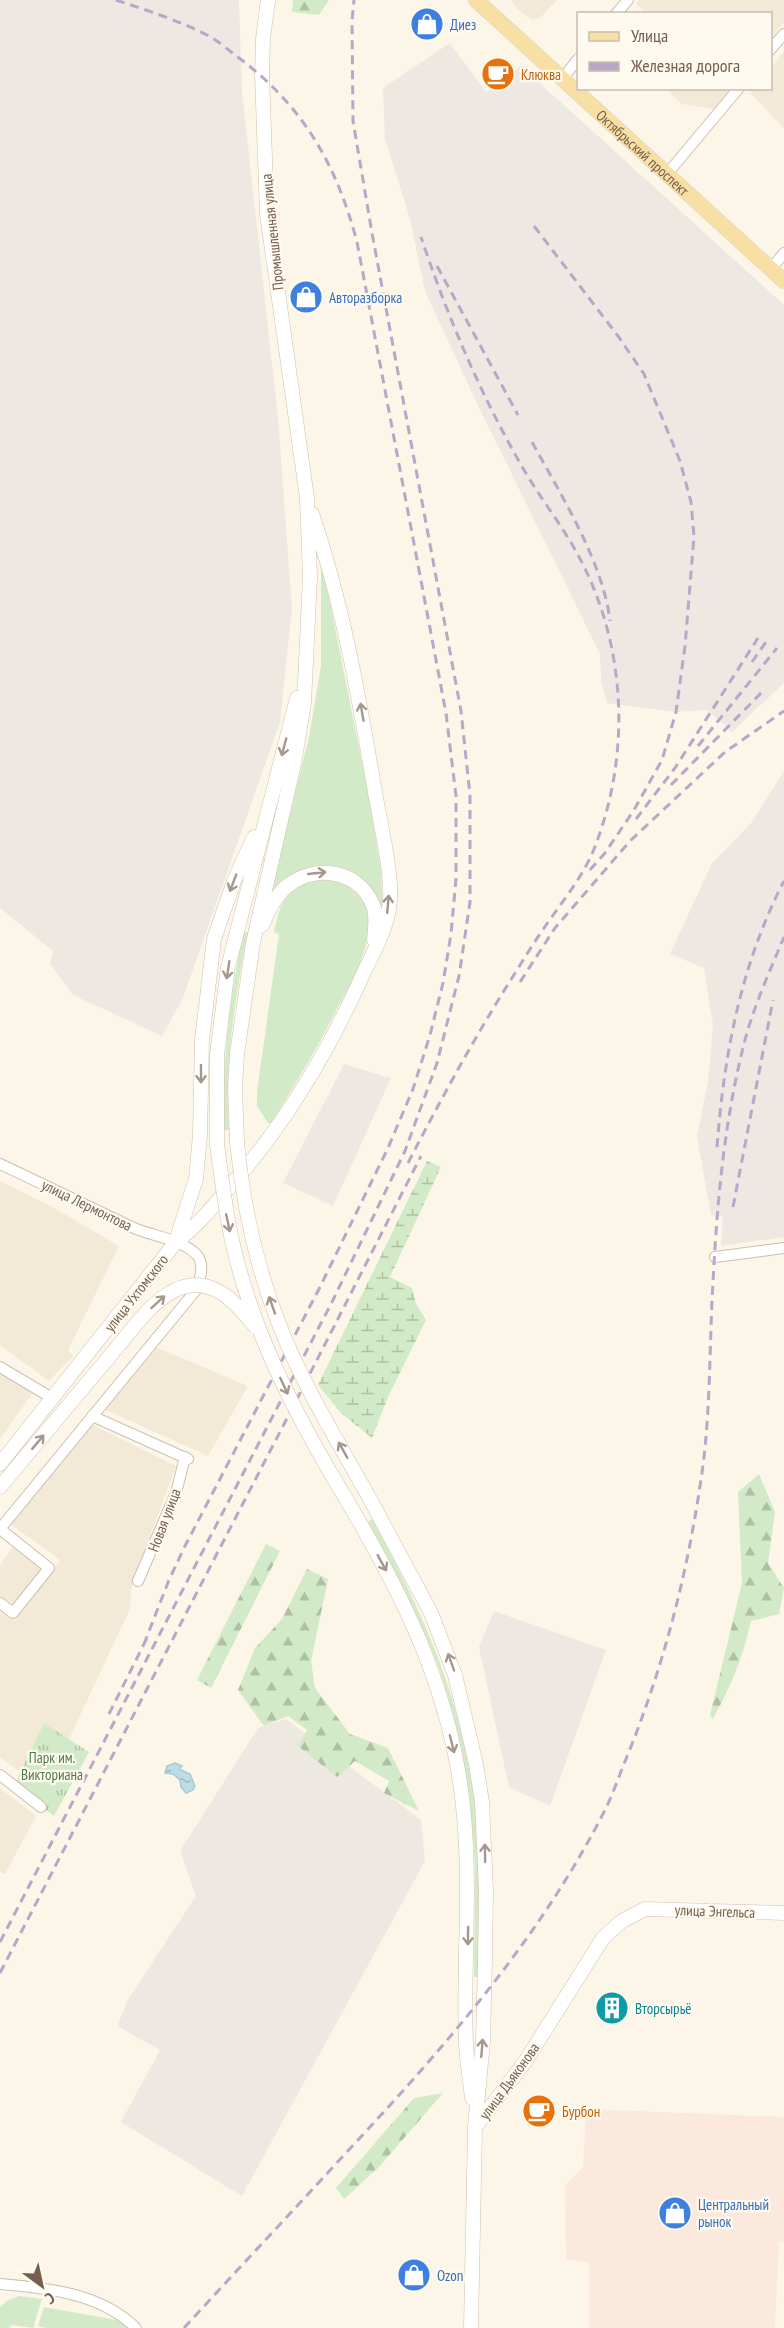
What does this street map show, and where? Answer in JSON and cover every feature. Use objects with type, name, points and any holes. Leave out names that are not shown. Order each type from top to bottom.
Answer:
[{"type":"main road","name":"Промышленная улица","points":[[268,0],[263,39],[262,75],[267,214],[307,498]]},
{"type":"main road","name":"Октябрьский проспект","points":[[476,0],[784,281]]},
{"type":"main road","points":[[307,498],[310,577],[304,703],[294,764],[253,943],[237,1054],[235,1087],[237,1142],[254,1245],[278,1323],[315,1400],[431,1613],[455,1674],[476,1764],[484,1827],[486,1891],[483,2041],[475,2127]]},
{"type":"main road","points":[[307,498],[320,537],[351,657],[386,865],[390,898],[386,921],[370,959]]},
{"type":"main road","points":[[305,670],[228,967],[217,1055],[217,1144],[224,1202],[235,1254],[261,1332],[298,1416],[393,1582],[426,1652],[437,1683],[456,1758],[464,1815],[468,1889],[466,2045],[475,2127]]},
{"type":"main road","points":[[176,1242],[196,1179],[200,1135],[202,1041],[214,939],[234,881],[267,811]]},
{"type":"main road","points":[[253,943],[275,900],[289,884],[306,875],[321,872],[336,873],[348,877],[358,885],[374,906],[376,921],[370,959]]},
{"type":"main road","name":"улица Ухтомского","points":[[0,1464],[176,1242],[195,1227],[254,1160],[278,1128],[334,1034],[370,959]]},
{"type":"main road","points":[[0,1487],[153,1305],[167,1294],[186,1286],[208,1287],[221,1292],[261,1332]]},
{"type":"main road","name":"улица Дьяконова","points":[[471,2328],[475,2127],[525,2062],[603,1938],[622,1921],[645,1909]]},
{"type":"main road","name":"улица Энгельса","points":[[645,1909],[784,1914]]},
{"type":"street","points":[[618,12],[628,0]]},
{"type":"street","points":[[772,49],[784,34]]},
{"type":"street","points":[[563,78],[577,61]]},
{"type":"street","points":[[667,174],[737,90]]},
{"type":"street","points":[[771,269],[784,253]]},
{"type":"street","name":"улица Лермонтова","points":[[0,1164],[137,1229],[176,1242],[197,1255],[201,1262],[200,1279],[196,1290],[92,1416]]},
{"type":"street","points":[[715,1257],[784,1248]]},
{"type":"street","points":[[0,1367],[52,1398]]},
{"type":"street","points":[[0,1603],[13,1613],[49,1568],[0,1529],[92,1416]]},
{"type":"street","name":"Новая улица","points":[[92,1416],[187,1458],[176,1493],[138,1581]]},
{"type":"street","points":[[0,1775],[41,1807]]},
{"type":"street","points":[[0,2284],[54,2289],[94,2301],[125,2317],[136,2328]]},
{"type":"shaded area","points":[[0,0],[239,0],[242,91],[278,418],[292,608],[280,722],[183,998],[162,1036],[73,995],[50,964],[53,951],[0,908]]},
{"type":"shaded area","points":[[511,0],[557,0],[540,18],[532,20],[517,9]]},
{"type":"shaded area","points":[[639,0],[784,0],[784,22],[772,38],[772,12],[646,12],[636,4]]},
{"type":"shaded area","points":[[450,43],[486,92],[521,66],[784,305],[784,683],[732,732],[707,710],[676,712],[607,703],[601,680],[600,654],[473,395],[425,291],[410,219],[385,139],[383,88]]},
{"type":"shaded area","points":[[784,51],[784,128],[750,93],[753,90],[772,90],[772,67]]},
{"type":"shaded area","points":[[667,90],[730,90],[714,109],[682,104]]},
{"type":"shaded area","points":[[784,771],[784,1237],[721,1246],[723,1217],[711,1215],[697,1137],[708,1082],[713,1025],[704,968],[670,954],[712,863],[752,822]]},
{"type":"shaded area","points":[[344,1064],[391,1078],[333,1206],[283,1183]]},
{"type":"shaded area","points":[[0,1181],[56,1209],[119,1246],[68,1350],[73,1356],[49,1381],[0,1345]]},
{"type":"shaded area","points":[[153,1346],[248,1386],[208,1456],[104,1409]]},
{"type":"shaded area","points":[[0,1372],[34,1391],[0,1439]]},
{"type":"shaded area","points":[[91,1424],[176,1466],[132,1585],[130,1609],[45,1790],[0,1757],[0,1612],[14,1621],[60,1560],[10,1524]]},
{"type":"shaded area","points":[[13,1547],[41,1569],[13,1604],[0,1596],[0,1565]]},
{"type":"shaded area","points":[[494,1611],[606,1650],[550,1806],[509,1787],[479,1647]]},
{"type":"shaded area","points":[[286,1719],[421,1820],[425,1861],[242,2196],[121,2122],[160,2050],[117,2026],[129,1998],[196,1896],[180,1851],[258,1728]]},
{"type":"shaded area","points":[[0,1788],[36,1816],[5,1874],[0,1872]]},
{"type":"shaded area","name":"Центральный рынок","points":[[586,2109],[784,2117],[784,2241],[779,2242],[775,2328],[589,2328],[589,2262],[566,2260],[565,2185],[583,2167]]},
{"type":"green space","points":[[293,0],[329,0],[319,15],[292,12]]},
{"type":"green space","points":[[321,557],[370,803],[381,871],[383,909],[380,911],[372,893],[361,879],[348,870],[333,866],[318,866],[301,871],[286,879],[271,892],[309,737],[321,666]]},
{"type":"green space","points":[[314,878],[344,885],[360,897],[369,915],[368,937],[358,968],[330,1022],[289,1094],[271,1123],[268,1123],[257,1106],[257,1092],[279,934],[274,932],[285,898],[296,887]]},
{"type":"green space","points":[[243,932],[248,932],[229,1055],[229,1130],[223,1130],[228,1031]]},
{"type":"green space","points":[[427,1161],[441,1167],[390,1277],[412,1288],[416,1304],[426,1320],[388,1397],[372,1438],[341,1413],[318,1385]]},
{"type":"green space","points":[[759,1474],[775,1512],[768,1563],[784,1588],[779,1614],[751,1621],[736,1671],[713,1719],[710,1715],[742,1583],[738,1492]]},
{"type":"green space","points":[[372,1519],[412,1596],[428,1634],[443,1672],[465,1750],[478,1836],[479,1977],[474,1977],[473,1835],[464,1765],[454,1719],[433,1653],[402,1586],[368,1522]]},
{"type":"green space","points":[[266,1544],[280,1551],[211,1688],[197,1680]]},
{"type":"green space","points":[[307,1569],[328,1579],[311,1661],[315,1688],[350,1734],[388,1748],[419,1811],[384,1793],[389,1781],[355,1761],[337,1777],[298,1746],[307,1730],[288,1716],[264,1726],[238,1690],[255,1648],[282,1619]]},
{"type":"green space","name":"Парк им. Викториана","points":[[44,1723],[89,1752],[54,1816],[14,1786]]},
{"type":"green space","points":[[443,2093],[379,2167],[344,2199],[336,2188],[414,2098]]},
{"type":"green space","points":[[19,2296],[42,2299],[33,2328],[12,2325],[9,2328],[0,2328],[0,2307]]},
{"type":"green space","points":[[44,2307],[122,2321],[129,2328],[47,2328],[38,2326]]},
{"type":"water","points":[[175,1763],[182,1766],[179,1769],[190,1774],[195,1786],[193,1790],[186,1793],[181,1787],[180,1780],[173,1774],[165,1773],[167,1766]]},
{"type":"railway","points":[[116,0],[209,36],[259,74],[298,115],[327,161],[338,186],[357,242],[446,713],[456,796],[456,879],[451,934],[443,983],[413,1089],[388,1148],[319,1289],[185,1546],[144,1644]]},
{"type":"railway","points":[[0,1942],[332,1302],[405,1151],[437,1063],[459,976],[470,902],[470,795],[461,711],[353,121],[352,21],[354,0]]},
{"type":"railway","points":[[534,226],[618,336],[644,374],[680,461],[691,502],[694,536],[685,646],[676,712],[662,760],[634,810],[605,853],[588,872]]},
{"type":"railway","points":[[408,1163],[488,1017],[589,860],[606,812],[615,773],[618,734],[618,695],[613,656],[604,618],[591,581],[573,546],[526,474],[491,408],[453,324],[421,237]]},
{"type":"railway","points":[[437,266],[518,415]]},
{"type":"railway","points":[[532,442],[568,506],[590,552],[606,599],[610,621]]},
{"type":"railway","points":[[636,819],[675,768],[758,638]]},
{"type":"railway","points":[[752,662],[766,642]]},
{"type":"railway","points":[[698,746],[777,648]]},
{"type":"railway","points":[[671,785],[761,693]]},
{"type":"railway","points":[[520,982],[555,928],[630,841],[725,752],[784,711]]},
{"type":"railway","points":[[717,1147],[724,1078],[737,1010],[756,945],[784,881]]},
{"type":"railway","points":[[184,2328],[381,2115],[487,1992],[550,1904],[579,1858],[611,1798],[662,1659],[688,1556],[704,1461],[715,1253],[726,1135],[736,1077],[751,1020],[784,937]]},
{"type":"railway","points":[[733,1207],[773,1000]]},
{"type":"railway","points":[[0,1973],[421,1156]]},
{"type":"railway","points":[[109,1714],[148,1636]]},
{"type":"place","name":"Диез","points":[[427,24]]},
{"type":"place","name":"Клюква","points":[[498,74]]},
{"type":"place","name":"Авторазборка","points":[[306,297]]},
{"type":"place","name":"Вторсырьё","points":[[612,2008]]},
{"type":"place","name":"Бурбон","points":[[539,2111]]},
{"type":"place","name":"Центральный рынок","points":[[675,2213]]},
{"type":"place","name":"Ozon","points":[[414,2275]]}]
